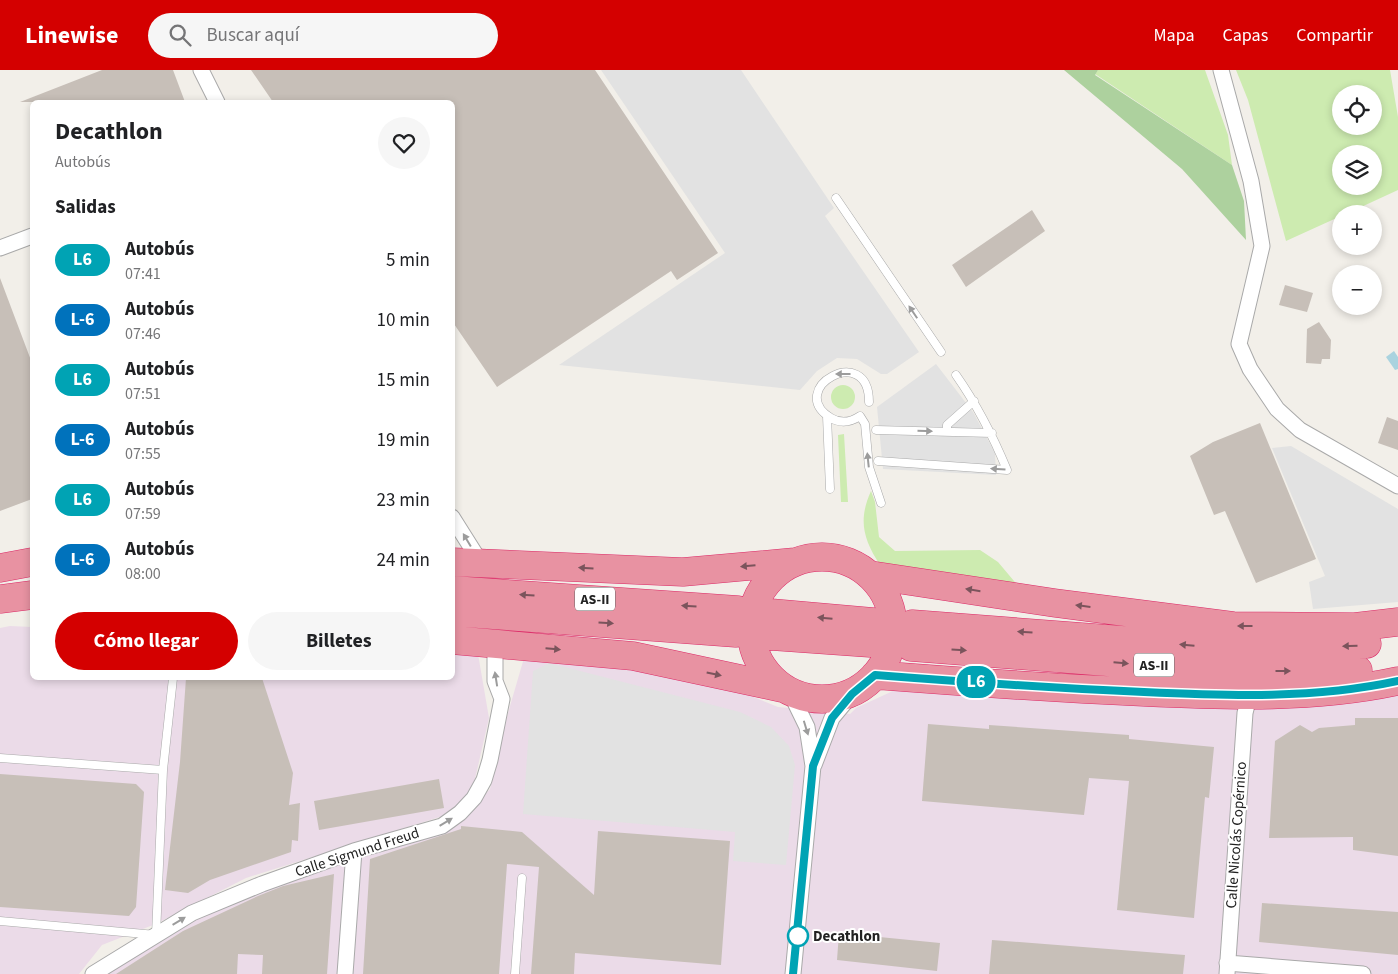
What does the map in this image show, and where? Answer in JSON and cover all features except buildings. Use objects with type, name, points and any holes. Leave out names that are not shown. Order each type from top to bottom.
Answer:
[{"type":"highway","points":[[455,640],[632,656],[786,690],[830,699],[852,694],[875,675],[889,651],[894,628],[889,604],[882,588],[870,575],[852,563],[836,557],[810,557],[797,562],[775,575],[753,608],[750,621],[756,654],[764,670],[786,690]]},
{"type":"highway","points":[[0,568],[30,562]]},
{"type":"highway","points":[[455,562],[683,572],[797,562]]},
{"type":"highway","points":[[0,576],[30,575]]},
{"type":"highway","points":[[870,575],[1055,603],[1233,626],[1354,627],[1398,622]]},
{"type":"highway","name":"AS-II","points":[[455,590],[737,621],[455,612]]},
{"type":"highway","points":[[0,599],[30,595]]},
{"type":"highway","points":[[0,611],[30,608]]},
{"type":"highway","points":[[771,624],[872,632]]},
{"type":"highway","name":"AS-II","points":[[1398,640],[1355,646],[1227,648],[911,636],[1223,671],[1352,671],[1398,663]]},
{"type":"highway","points":[[875,675],[1072,689],[1249,697],[1375,686],[1398,681]]},
{"type":"street","points":[[201,70],[216,100]]},
{"type":"street","points":[[1221,70],[1251,181],[1262,246],[1239,344],[1250,370],[1277,409],[1300,430],[1398,486]]},
{"type":"street","points":[[0,248],[30,237]]},
{"type":"street","points":[[455,522],[480,563]]},
{"type":"street","name":"Calle Sigmund Freud","points":[[93,974],[192,913],[262,884],[354,851],[442,826],[460,813],[474,798],[484,780],[490,760],[502,700],[495,681],[495,658],[498,644]]},
{"type":"street","points":[[786,690],[807,727],[813,766],[793,974]]},
{"type":"street","points":[[813,766],[832,718],[852,694]]},
{"type":"street","name":"Calle Nicolás Copérnico","points":[[1227,968],[1245,713],[1249,697]]},
{"type":"street","points":[[345,974],[354,851]]},
{"type":"street","points":[[1227,968],[1363,974]]},
{"type":"lane","points":[[836,198],[941,352]]},
{"type":"lane","points":[[830,489],[827,416],[819,402],[820,386],[826,379],[840,372],[855,375],[866,386],[869,402]]},
{"type":"lane","points":[[878,461],[1007,470],[992,433],[974,401],[956,375]]},
{"type":"lane","points":[[810,399],[819,402]]},
{"type":"lane","points":[[947,432],[947,425],[974,401]]},
{"type":"lane","points":[[827,416],[836,421],[844,422],[860,416],[865,424],[869,467],[881,503]]},
{"type":"lane","points":[[876,430],[992,433]]},
{"type":"lane","points":[[0,920],[156,935],[164,770],[173,680]]},
{"type":"lane","points":[[0,758],[164,770]]},
{"type":"lane","points":[[515,974],[522,878]]},
{"type":"shaded area","points":[[601,70],[741,70],[834,208],[825,216],[919,352],[887,374],[881,374],[857,359],[837,358],[817,371],[800,390],[559,365],[725,253]]},
{"type":"shaded area","points":[[936,364],[973,412],[995,453],[996,475],[883,469],[877,407]]},
{"type":"shaded area","points":[[1291,446],[1398,509],[1398,602],[1313,609],[1309,582],[1325,576],[1272,448]]},
{"type":"shaded area","points":[[10,626],[30,627],[30,680],[455,680],[455,652],[478,654],[489,718],[472,792],[446,815],[246,878],[158,923],[102,945],[79,974],[0,974],[0,628]]},
{"type":"shaded area","points":[[524,658],[632,668],[731,688],[778,707],[850,714],[856,708],[895,690],[1398,686],[1398,974],[108,974],[184,923],[283,881],[450,829],[490,789],[506,720]]},
{"type":"shaded area","points":[[549,663],[740,712],[771,727],[789,746],[795,765],[786,865],[733,861],[735,832],[523,814],[533,671]]},
{"type":"green space","points":[[1064,70],[1098,70],[1095,75],[1232,165],[1244,201],[1246,240],[1182,169]]},
{"type":"green space","points":[[1098,70],[1205,70],[1228,135],[1232,165],[1095,74]]},
{"type":"green space","points":[[1236,70],[1390,70],[1398,117],[1398,190],[1366,205],[1332,205],[1332,220],[1286,241],[1248,100]]},
{"type":"green space","points":[[843,385],[852,388],[855,397],[852,406],[843,409],[834,406],[831,397],[834,388]]},
{"type":"green space","points":[[844,434],[848,502],[841,502],[838,435]]},
{"type":"green space","points":[[871,491],[875,502],[879,537],[895,551],[980,550],[998,562],[1020,588],[880,565],[866,538],[864,529],[865,511]]},
{"type":"water","points":[[1394,351],[1398,357],[1398,369],[1395,370],[1386,357]]},
{"type":"tunnel","points":[[873,622],[912,624]]},
{"type":"tunnel","points":[[736,633],[771,636]]},
{"type":"tunnel","points":[[870,643],[911,647]]},
{"type":"bus line","name":"L6","points":[[793,974],[813,766],[832,718],[852,694],[875,675],[1072,689],[1249,697],[1375,686],[1398,681]]},
{"type":"place","name":"Decathlon","points":[[798,936]]}]
